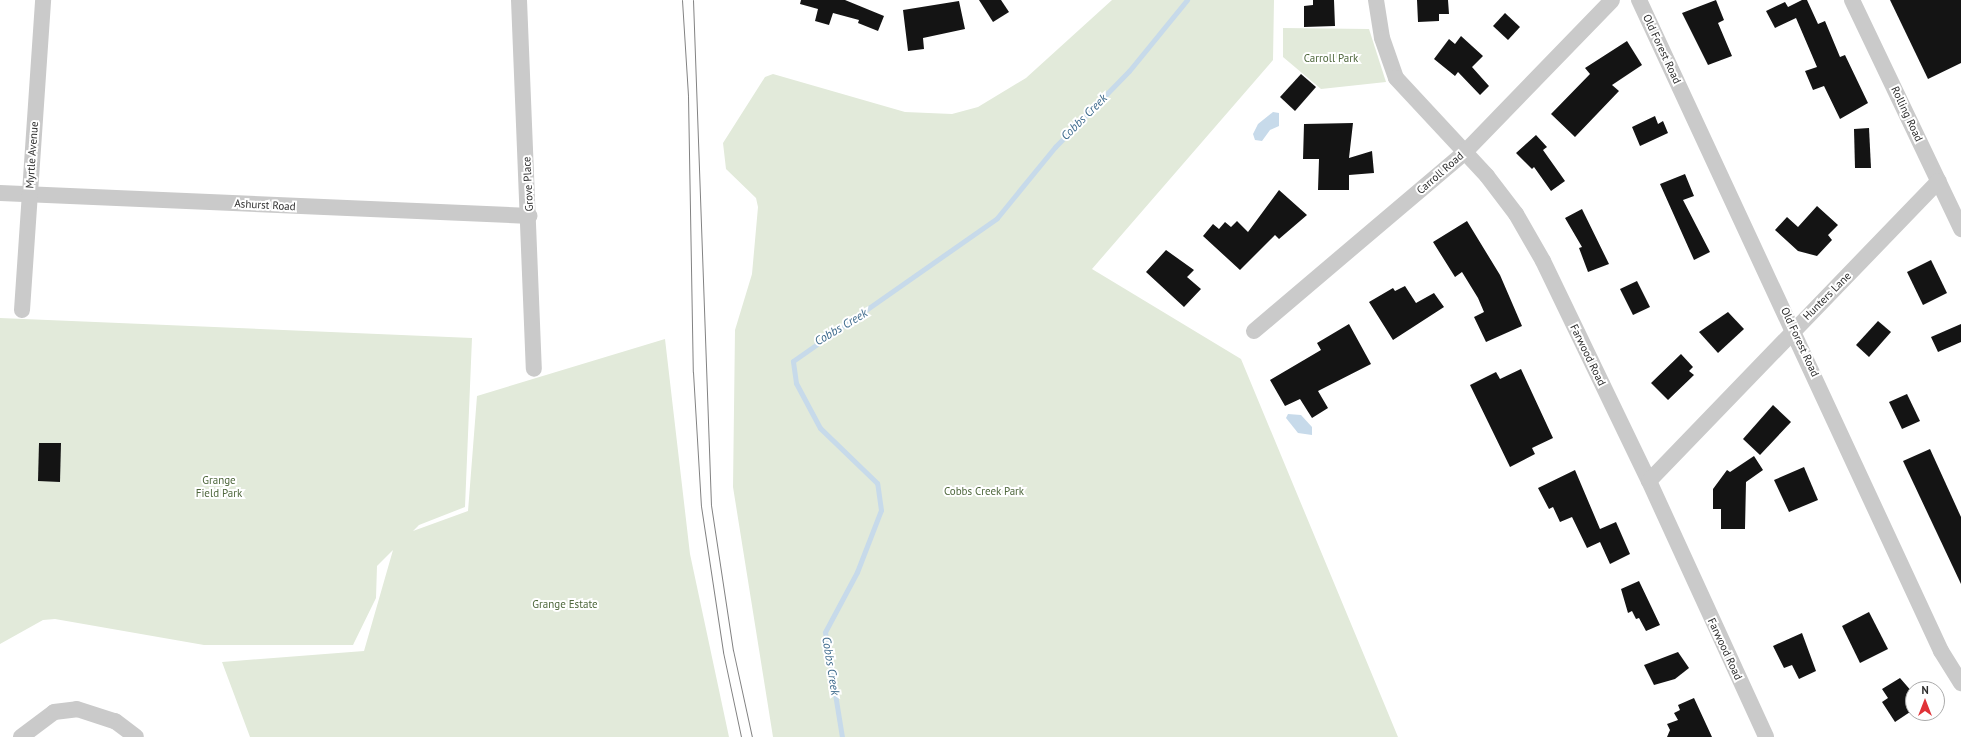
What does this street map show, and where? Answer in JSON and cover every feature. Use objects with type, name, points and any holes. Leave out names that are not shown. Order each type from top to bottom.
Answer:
[{"type":"street","name":"Myrtle Avenue","points":[[22,310],[42,0]]},
{"type":"street","name":"Grove Place","points":[[519,0],[530,216],[534,369]]},
{"type":"street","name":"Farwood Road","points":[[1376,0],[1382,38],[1396,78],[1516,214],[1543,261],[1650,481],[1766,737]]},
{"type":"street","name":"Carroll Road","points":[[1254,331],[1464,154],[1612,0]]},
{"type":"street","name":"Old Forest Road","points":[[1639,0],[1794,329],[1941,651],[1961,683]]},
{"type":"street","name":"Rolling Road","points":[[1852,0],[1961,229]]},
{"type":"street","name":"Hunters Lane","points":[[1650,481],[1794,329],[1939,181]]},
{"type":"street","name":"Ashurst Road","points":[[0,193],[530,216]]},
{"type":"street","points":[[21,737],[54,712],[77,708],[115,721],[136,737]]},
{"type":"green space","name":"Cobbs Creek Park","points":[[1112,0],[1274,0],[1273,60],[1092,269],[1241,359],[1398,737],[773,737],[733,487],[735,330],[752,274],[758,207],[756,198],[726,169],[723,143],[765,77],[773,74],[905,112],[952,114],[978,107],[1026,78]]},
{"type":"green space","name":"Carroll Park","points":[[1283,28],[1369,29],[1386,82],[1321,89],[1283,57]]},
{"type":"green space","points":[[0,318],[472,338],[465,507],[419,525],[413,531],[468,511],[477,396],[665,339],[690,554],[729,737],[250,737],[222,662],[364,651],[393,550],[377,566],[376,598],[353,645],[204,645],[55,619],[43,620],[0,644]]},
{"type":"water","points":[[1273,112],[1279,113],[1279,126],[1270,130],[1262,141],[1255,140],[1253,134],[1258,124]]},
{"type":"water","points":[[1288,414],[1301,415],[1312,427],[1312,435],[1298,433],[1286,418]]},
{"type":"building","points":[[801,0],[845,0],[884,16],[878,31],[858,23],[859,20],[833,13],[829,25],[815,21],[818,9],[800,4]]},
{"type":"building","points":[[979,0],[1001,0],[1009,12],[993,22]]},
{"type":"building","points":[[1313,0],[1334,0],[1335,26],[1304,27],[1304,6],[1313,5]]},
{"type":"building","points":[[1417,0],[1448,0],[1449,14],[1439,14],[1439,21],[1418,22]]},
{"type":"building","points":[[1716,0],[1724,20],[1718,23],[1732,56],[1708,65],[1682,13]]},
{"type":"building","points":[[1802,0],[1807,0],[1818,24],[1825,21],[1840,57],[1845,55],[1868,103],[1840,119],[1824,86],[1813,90],[1805,71],[1817,67],[1796,18],[1775,28],[1766,11],[1785,2],[1788,7]]},
{"type":"building","points":[[1890,0],[1961,0],[1961,63],[1928,79]]},
{"type":"building","points":[[959,1],[965,29],[923,38],[924,49],[908,51],[903,10]]},
{"type":"building","points":[[1505,13],[1520,27],[1508,40],[1493,26]]},
{"type":"building","points":[[1461,36],[1483,56],[1472,67],[1489,86],[1480,95],[1458,72],[1455,76],[1434,59],[1449,39],[1455,44]]},
{"type":"building","points":[[1627,41],[1642,65],[1612,85],[1619,91],[1575,137],[1551,114],[1590,74],[1585,68]]},
{"type":"building","points":[[1301,74],[1316,87],[1295,111],[1280,97]]},
{"type":"building","points":[[1655,116],[1658,124],[1663,121],[1668,133],[1640,146],[1632,127]]},
{"type":"building","points":[[1353,123],[1349,158],[1372,151],[1374,173],[1349,175],[1349,190],[1318,190],[1319,159],[1303,159],[1304,124]]},
{"type":"building","points":[[1869,128],[1871,168],[1855,168],[1854,129]]},
{"type":"building","points":[[1536,135],[1547,147],[1543,150],[1565,181],[1551,191],[1534,167],[1532,169],[1516,153]]},
{"type":"building","points":[[1685,174],[1694,196],[1683,200],[1710,252],[1694,260],[1660,184]]},
{"type":"building","points":[[1279,190],[1307,215],[1279,239],[1275,235],[1240,270],[1203,236],[1213,224],[1219,229],[1225,222],[1231,227],[1237,221],[1248,232]]},
{"type":"building","points":[[1817,206],[1838,225],[1828,235],[1832,240],[1817,256],[1798,251],[1775,230],[1787,217],[1798,227]]},
{"type":"building","points":[[1582,209],[1609,264],[1588,272],[1579,248],[1582,247],[1565,218]]},
{"type":"building","points":[[1467,221],[1500,275],[1522,326],[1486,342],[1474,317],[1484,312],[1478,298],[1462,272],[1455,277],[1433,242]]},
{"type":"building","points":[[1166,250],[1194,270],[1187,277],[1201,289],[1184,307],[1146,272]]},
{"type":"building","points":[[1931,260],[1947,293],[1923,305],[1907,272]]},
{"type":"building","points":[[1637,281],[1650,307],[1633,315],[1620,289]]},
{"type":"building","points":[[1405,286],[1416,303],[1434,293],[1444,307],[1393,340],[1369,302],[1393,288],[1395,291]]},
{"type":"building","points":[[1728,312],[1744,329],[1718,353],[1699,332]]},
{"type":"building","points":[[1878,321],[1891,332],[1869,357],[1856,345]]},
{"type":"building","points":[[1349,324],[1371,364],[1318,391],[1328,408],[1312,418],[1300,399],[1285,406],[1270,380],[1321,350],[1317,343]]},
{"type":"building","points":[[1961,324],[1961,342],[1938,352],[1931,337]]},
{"type":"building","points":[[1681,354],[1693,367],[1689,371],[1694,375],[1668,400],[1651,383]]},
{"type":"building","points":[[1521,369],[1553,438],[1532,448],[1535,454],[1510,467],[1470,385],[1496,372],[1500,379]]},
{"type":"building","points":[[1907,394],[1920,421],[1902,429],[1889,402]]},
{"type":"building","points":[[1773,405],[1791,422],[1760,455],[1743,439]]},
{"type":"building","points":[[39,443],[61,443],[60,482],[38,481]]},
{"type":"building","points":[[1930,449],[1961,517],[1961,584],[1903,461]]},
{"type":"building","points":[[1754,456],[1763,470],[1746,482],[1745,529],[1721,529],[1721,509],[1713,509],[1713,489],[1727,470],[1730,472]]},
{"type":"building","points":[[1804,467],[1818,500],[1789,512],[1774,480]]},
{"type":"building","points":[[1575,470],[1600,529],[1616,522],[1630,554],[1610,564],[1600,542],[1587,548],[1572,517],[1560,522],[1553,507],[1549,509],[1538,488]]},
{"type":"building","points":[[1639,581],[1660,625],[1646,631],[1639,618],[1636,619],[1632,611],[1628,613],[1621,589]]},
{"type":"building","points":[[1869,612],[1888,649],[1860,663],[1842,626]]},
{"type":"building","points":[[1802,633],[1816,671],[1799,679],[1792,665],[1784,668],[1773,646]]},
{"type":"building","points":[[1678,652],[1689,668],[1675,679],[1654,685],[1644,665]]},
{"type":"building","points":[[1900,678],[1905,684],[1905,715],[1895,722],[1882,702],[1888,698],[1882,689]]},
{"type":"building","points":[[1694,698],[1712,737],[1667,737],[1670,730],[1667,724],[1678,720],[1674,713],[1680,710],[1678,705]]},
{"type":"waterway","name":"Cobbs Creek","points":[[842,737],[825,632],[857,572],[881,510],[877,483],[820,428],[796,383],[793,361],[997,218],[1055,147],[1129,71],[1187,0]]},
{"type":"tram line","points":[[682,0],[688,96],[693,372],[701,506],[723,652],[741,737]]},
{"type":"tram line","points":[[693,0],[711,505],[733,650],[752,737]]},
{"type":"park label","name":"Grange Field Park","points":[[219,487]]},
{"type":"park label","name":"Grange Estate","points":[[565,604]]}]
